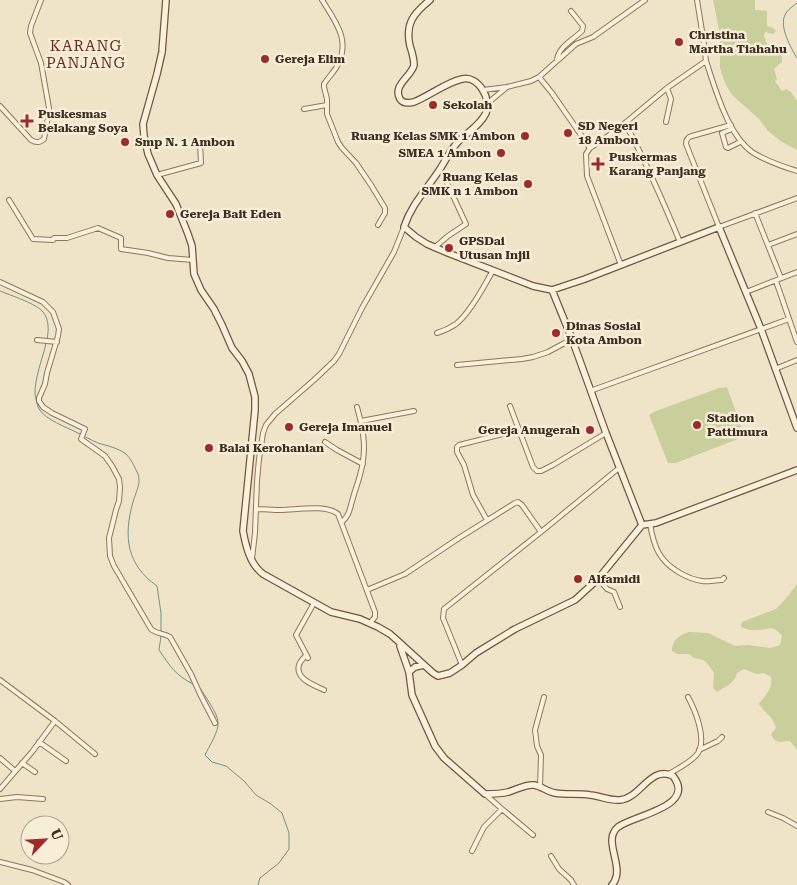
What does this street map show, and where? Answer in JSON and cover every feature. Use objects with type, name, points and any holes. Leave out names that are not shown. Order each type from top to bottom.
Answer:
[{"type":"street","points":[[0,106],[31,140],[36,142],[44,139],[49,108],[41,63],[30,33],[41,0]]},
{"type":"street","points":[[166,0],[162,52],[143,124],[144,136],[148,154],[157,175],[171,195],[183,220],[192,246],[194,274],[200,290],[214,309],[232,348],[249,374],[255,397],[243,531],[256,569],[331,612],[370,623],[390,634],[424,666],[438,676],[450,673],[476,653],[516,629],[574,600],[598,579],[642,525],[708,504],[797,470]]},
{"type":"street","points":[[322,0],[335,20],[341,32],[342,40],[340,58],[336,68],[324,84],[328,106],[327,114],[338,142],[356,162],[385,208],[385,213],[378,225]]},
{"type":"street","points":[[252,561],[261,445],[266,425],[270,419],[334,361],[339,354],[362,308],[394,252],[412,208],[439,172],[456,144],[480,122],[487,111],[488,103],[483,90],[475,82],[464,78],[414,102],[408,104],[400,100],[400,85],[414,66],[408,30],[411,20],[430,0]]},
{"type":"street","points":[[483,90],[524,84],[539,77],[576,44],[593,37],[645,0]]},
{"type":"street","points":[[697,0],[706,62],[719,98],[740,142],[756,155],[797,171]]},
{"type":"street","points":[[557,60],[561,49],[582,31],[583,26],[572,11]]},
{"type":"street","points":[[621,265],[587,176],[586,154],[590,148],[625,124],[667,88],[706,62]]},
{"type":"street","points":[[539,77],[590,148]]},
{"type":"street","points":[[488,103],[507,87]]},
{"type":"street","points":[[666,122],[671,99],[667,88]]},
{"type":"street","points":[[304,109],[328,106]]},
{"type":"street","points":[[625,124],[639,149],[680,242]]},
{"type":"street","points":[[732,127],[722,133],[726,147],[728,148],[740,142]]},
{"type":"street","points":[[732,127],[689,137],[686,144],[794,412],[797,428]]},
{"type":"street","points":[[157,175],[201,162],[200,144]]},
{"type":"street","points":[[434,248],[466,224],[447,183]]},
{"type":"street","points":[[404,227],[416,238],[434,248],[533,286],[552,290],[797,198]]},
{"type":"street","points":[[9,200],[33,239],[53,240],[54,238],[67,238],[98,228],[121,238],[121,250],[193,260]]},
{"type":"street","points":[[755,213],[781,278]]},
{"type":"street","points":[[768,245],[797,234]]},
{"type":"street","points":[[438,333],[461,319],[476,299],[493,270]]},
{"type":"street","points":[[746,292],[797,272]]},
{"type":"street","points":[[776,281],[797,342]]},
{"type":"street","points":[[0,282],[43,302],[53,312],[58,336],[39,401],[43,407],[52,413],[86,430],[81,439],[105,456],[112,466],[119,480],[120,487],[120,495],[109,538],[110,556],[114,566],[152,630],[170,637],[215,723]]},
{"type":"street","points":[[552,290],[642,525]]},
{"type":"street","points":[[590,391],[789,319]]},
{"type":"street","points":[[457,365],[528,358],[548,352],[572,339]]},
{"type":"street","points":[[37,340],[57,342]]},
{"type":"street","points":[[776,369],[797,360]]},
{"type":"street","points":[[510,406],[533,467],[539,472],[606,433]]},
{"type":"street","points":[[342,522],[348,516],[363,464],[365,442],[357,407]]},
{"type":"street","points":[[361,421],[414,411]]},
{"type":"street","points":[[487,520],[473,495],[456,447],[519,430]]},
{"type":"street","points":[[325,442],[363,464]]},
{"type":"street","points":[[462,665],[443,618],[444,609],[619,468]]},
{"type":"street","points":[[367,590],[405,574],[518,502],[541,532]]},
{"type":"street","points":[[256,509],[321,509],[335,511],[342,522],[375,615],[370,623]]},
{"type":"street","points":[[650,524],[652,538],[659,553],[665,563],[671,568],[696,580],[722,580],[724,578]]},
{"type":"street","points":[[598,579],[607,589],[614,592],[620,607]]},
{"type":"street","points":[[314,603],[296,635],[307,657],[299,663],[299,669],[301,675],[308,682],[324,690]]},
{"type":"street","points":[[399,642],[409,672],[412,695],[435,746],[444,758],[502,810],[533,834]]},
{"type":"street","points":[[409,672],[415,667],[424,666]]},
{"type":"street","points":[[0,681],[55,721],[94,754]]},
{"type":"street","points":[[540,787],[541,755],[537,746],[536,730],[544,697]]},
{"type":"street","points":[[485,794],[507,793],[531,785],[556,794],[578,793],[621,800],[630,797],[651,777],[669,774],[693,758],[699,750],[701,739],[699,725],[688,697]]},
{"type":"street","points":[[0,789],[55,721]]},
{"type":"street","points":[[699,750],[718,741],[722,737]]},
{"type":"street","points":[[39,742],[66,761]]},
{"type":"street","points":[[0,758],[15,771]]},
{"type":"street","points":[[22,763],[34,772]]},
{"type":"street","points":[[614,884],[617,869],[612,840],[614,832],[617,828],[660,810],[672,802],[677,794],[678,785],[673,776],[669,774]]},
{"type":"street","points":[[0,800],[17,798],[43,799]]},
{"type":"street","points":[[472,851],[484,827],[502,810]]},
{"type":"street","points":[[768,812],[797,826]]},
{"type":"street","points":[[551,856],[559,869],[574,885]]},
{"type":"street","points":[[0,862],[32,870],[68,885]]},
{"type":"green space","points":[[713,0],[755,0],[755,10],[767,11],[767,26],[776,31],[773,34],[765,32],[764,36],[767,44],[773,45],[782,57],[782,62],[774,69],[777,79],[775,81],[782,91],[786,89],[791,92],[797,101],[797,150],[782,142],[768,131],[759,119],[732,95],[725,83],[720,68],[720,34]]},
{"type":"green space","points":[[727,387],[744,435],[676,463],[668,463],[649,415],[719,388]]},
{"type":"green space","points":[[797,584],[797,750],[790,741],[776,741],[771,734],[776,728],[775,724],[759,704],[770,688],[771,677],[764,673],[756,674],[744,669],[737,673],[729,684],[717,692],[713,688],[714,673],[707,663],[689,654],[677,654],[672,651],[672,647],[675,640],[689,632],[708,633],[735,646],[749,645],[770,648],[780,645],[782,636],[776,630],[771,628],[749,630],[741,627],[742,622],[776,609]]},
{"type":"waterway","points":[[797,3],[786,13],[784,20],[786,37],[797,58]]},
{"type":"waterway","points":[[0,291],[29,303],[43,312],[48,325],[47,339]]},
{"type":"waterway","points":[[46,343],[35,389],[39,409],[46,417],[57,423],[98,443],[123,452],[138,474],[139,482],[130,515],[128,538],[130,549],[139,569],[157,586],[161,613],[161,632]]},
{"type":"waterway","points":[[161,636],[159,650],[177,674],[193,684]]},
{"type":"waterway","points":[[199,687],[213,709],[218,722],[215,734],[205,755],[212,762],[226,766],[244,781],[256,795],[282,813],[289,833],[289,849],[279,863],[260,878],[258,885]]},
{"type":"place","name":"Christina Martha Tiahahu","points":[[679,42]]},
{"type":"place","name":"Gereja Elim","points":[[265,59]]},
{"type":"place","name":"Sekolah","points":[[433,105]]},
{"type":"place","name":"Puskesmas Belakang Soya","points":[[27,121]]},
{"type":"place","name":"SD Negeri 18 Ambon","points":[[568,133]]},
{"type":"place","name":"Ruang Kelas SMK 1 Ambon","points":[[525,136]]},
{"type":"place","name":"Smp N. 1 Ambon","points":[[125,142]]},
{"type":"place","name":"SMEA 1 Ambon","points":[[501,153]]},
{"type":"place","name":"Puskermas Karang Panjang","points":[[598,164]]},
{"type":"place","name":"Ruang Kelas SMK n 1 Ambon","points":[[528,184]]},
{"type":"place","name":"Gereja Bait Eden","points":[[170,214]]},
{"type":"place","name":"GPSDai Utusan Injil","points":[[449,248]]},
{"type":"place","name":"Dinas Sosial Kota Ambon","points":[[556,333]]},
{"type":"place","name":"Stadion Pattimura","points":[[697,425]]},
{"type":"place","name":"Gereja Imanuel","points":[[289,427]]},
{"type":"place","name":"Gereja Anugerah","points":[[590,430]]},
{"type":"place","name":"Balai Kerohanian","points":[[209,448]]},
{"type":"place","name":"Alfamidi","points":[[578,579]]},
{"type":"district","name":"KARANG PANJANG","points":[[86,54]]}]
